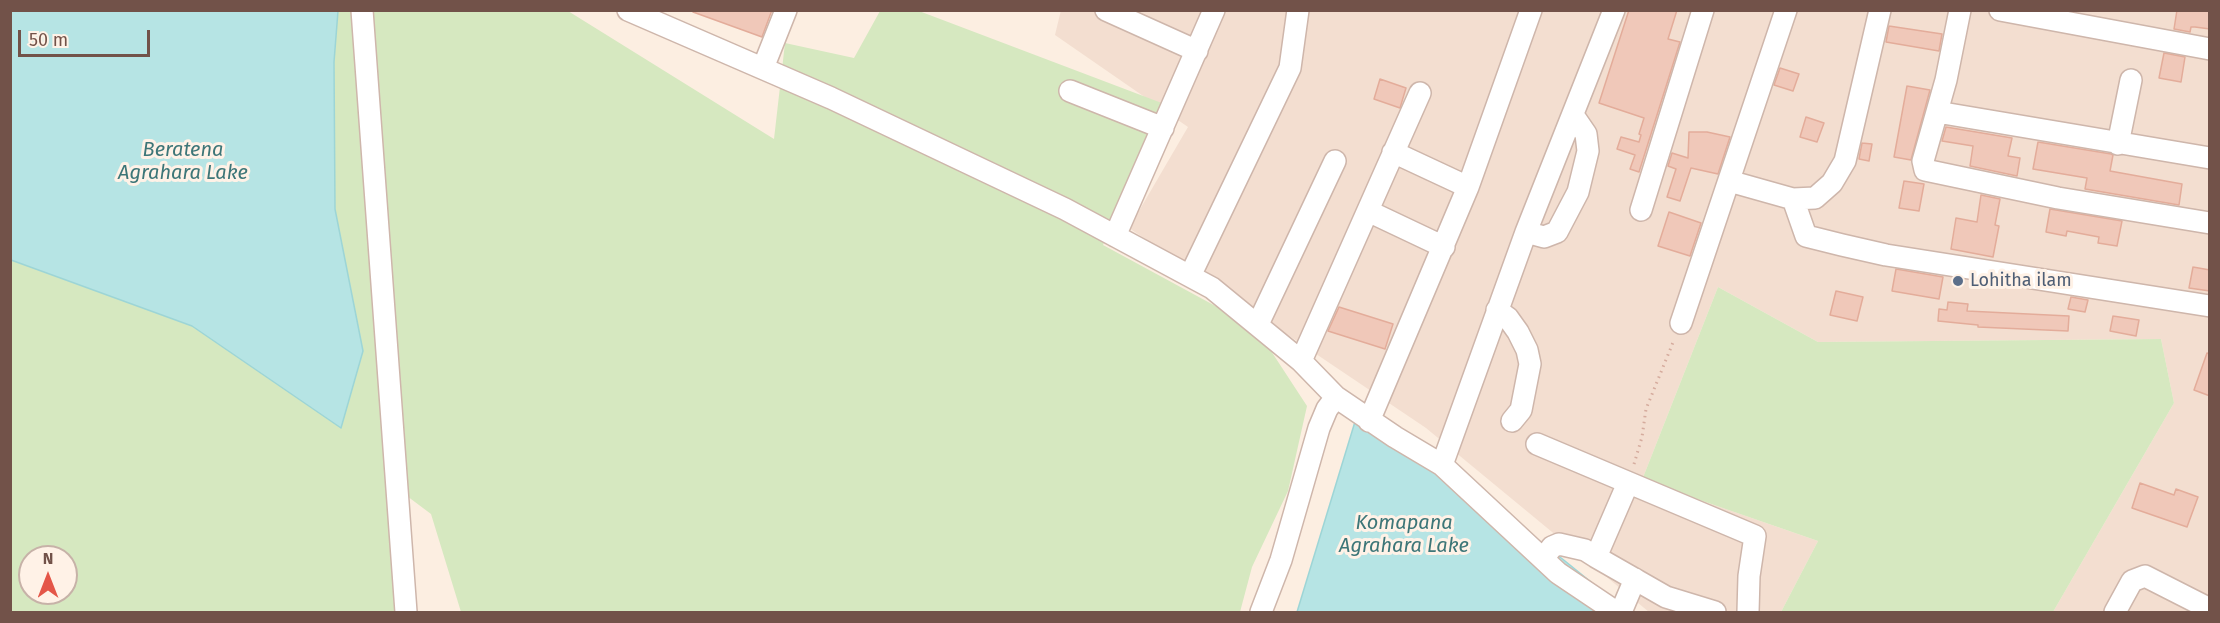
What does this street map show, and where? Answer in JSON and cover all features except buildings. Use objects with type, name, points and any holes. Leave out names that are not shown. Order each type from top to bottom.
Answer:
[{"type":"street","points":[[362,10],[406,612]]},
{"type":"street","points":[[628,10],[863,113],[1065,209],[1212,288],[1301,361],[1336,397],[1369,421],[1442,465],[1558,573],[1616,612]]},
{"type":"street","points":[[763,68],[786,10]]},
{"type":"street","points":[[1106,10],[1197,51]]},
{"type":"street","points":[[1115,236],[1214,10]]},
{"type":"street","points":[[1190,276],[1290,68],[1298,10]]},
{"type":"street","points":[[1369,421],[1468,187],[1531,10]]},
{"type":"street","points":[[1442,465],[1526,232],[1614,10]]},
{"type":"street","points":[[1641,210],[1703,10]]},
{"type":"street","points":[[1681,323],[1786,10]]},
{"type":"street","points":[[1729,181],[1794,199],[1815,198],[1832,183],[1845,162],[1880,10]]},
{"type":"street","points":[[1960,10],[1946,80],[1923,161],[1925,170],[1930,173],[2058,198],[2210,223]]},
{"type":"street","points":[[2000,10],[2040,14],[2210,50]]},
{"type":"street","points":[[2118,144],[2131,81]]},
{"type":"street","points":[[1070,91],[1162,128]]},
{"type":"street","points":[[1301,361],[1420,93]]},
{"type":"street","points":[[1937,112],[2210,158]]},
{"type":"street","points":[[1526,232],[1544,237],[1557,232],[1578,192],[1588,151],[1586,134],[1574,115]]},
{"type":"street","points":[[1393,152],[1468,187]]},
{"type":"street","points":[[1258,324],[1335,161]]},
{"type":"street","points":[[1794,199],[1806,236],[1886,255],[2210,306]]},
{"type":"street","points":[[1368,211],[1444,247]]},
{"type":"street","points":[[1497,310],[1508,318],[1518,332],[1527,350],[1530,364],[1521,410],[1512,421]]},
{"type":"street","points":[[1261,612],[1281,560],[1319,428],[1327,409],[1336,397]]},
{"type":"street","points":[[1538,444],[1755,536],[1749,576],[1748,612]]},
{"type":"street","points":[[1596,557],[1628,483]]},
{"type":"street","points":[[1543,559],[1552,547],[1559,544],[1585,550],[1666,597],[1715,612]]},
{"type":"street","points":[[2115,612],[2132,581],[2145,576],[2206,605]]},
{"type":"street","points":[[1621,612],[1635,579]]},
{"type":"path","points":[[1628,483],[1642,436],[1646,410],[1681,323]]},
{"type":"shaded area","points":[[1061,10],[2209,11],[2209,612],[2053,612],[2174,403],[2161,339],[1818,342],[1718,287],[1642,480],[1818,541],[1781,612],[1649,612],[1426,428],[1129,228],[1188,127],[1055,35]]},
{"type":"green space","points":[[10,11],[568,11],[774,139],[785,43],[854,58],[880,11],[919,11],[1167,105],[1103,245],[1256,328],[1307,406],[1288,491],[1252,567],[1240,612],[461,612],[431,514],[391,484],[396,612],[11,612]]},
{"type":"green space","points":[[1718,287],[1818,342],[2161,339],[2174,403],[2053,612],[1781,612],[1818,541],[1642,480]]},
{"type":"water","name":"Beratena Agrahara Lake","points":[[10,11],[338,11],[334,62],[335,209],[363,351],[341,428],[192,326],[11,260]]},
{"type":"water","name":"Komapana Agrahara Lake","points":[[1361,402],[1565,561],[1628,612],[1297,612]]},
{"type":"place","name":"Lohitha ilam","points":[[1958,281]]}]
